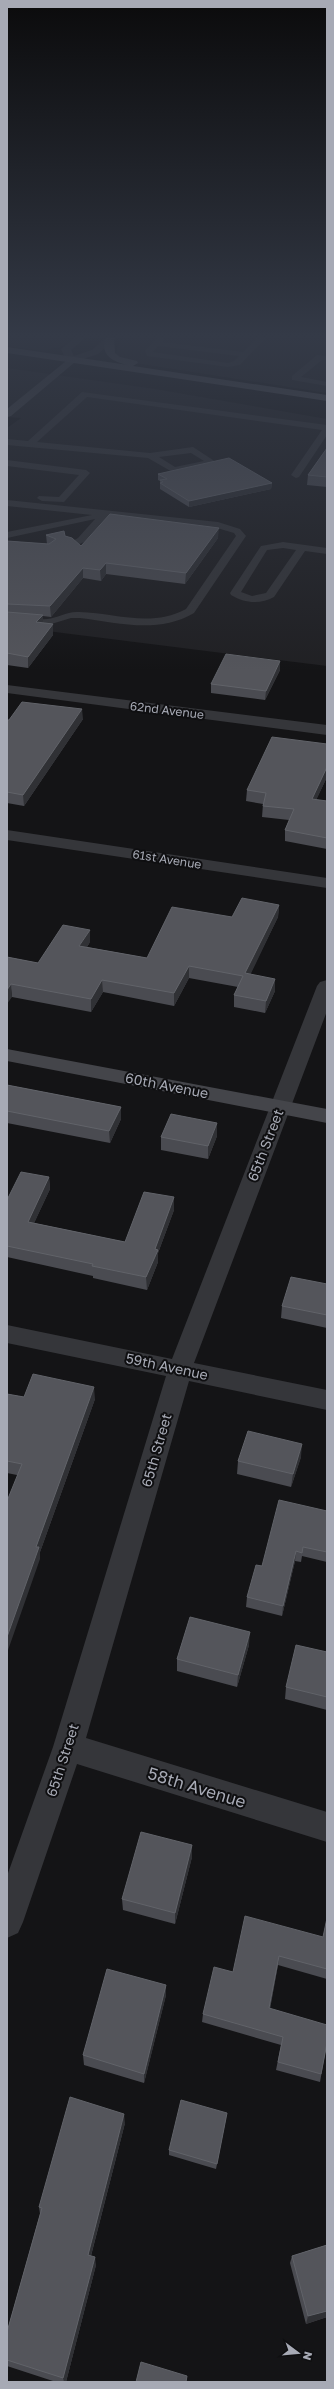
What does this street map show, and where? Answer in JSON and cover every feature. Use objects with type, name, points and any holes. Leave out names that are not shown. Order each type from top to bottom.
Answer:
[{"type":"street","name":"62nd Avenue","points":[[7,689],[327,730]]},
{"type":"street","name":"61st Avenue","points":[[7,835],[327,883]]},
{"type":"street","name":"65th Street","points":[[7,1922],[68,1747],[180,1369],[279,1107],[327,986]]},
{"type":"street","name":"60th Avenue","points":[[7,1055],[327,1116]]},
{"type":"street","name":"59th Avenue","points":[[7,1334],[327,1400]]},
{"type":"street","name":"58th Avenue","points":[[68,1747],[327,1827]]},
{"type":"lane","points":[[75,448],[150,456],[193,450],[212,462],[174,470],[150,456]]},
{"type":"lane","points":[[296,475],[313,448]]},
{"type":"lane","points":[[7,463],[86,473],[61,500],[7,494]]},
{"type":"lane","points":[[7,503],[228,527],[237,531],[241,536],[190,611],[182,617],[160,622],[80,615],[70,615],[48,622],[7,619]]},
{"type":"lane","points":[[7,535],[106,514]]},
{"type":"lane","points":[[71,545],[80,540],[106,514]]},
{"type":"lane","points":[[235,545],[264,548],[283,545],[327,551]]},
{"type":"lane","points":[[264,548],[235,593],[239,596],[265,599],[270,595],[302,548]]},
{"type":"shaded area","points":[[7,448],[327,448],[327,666],[7,626]]},
{"type":"building","points":[[327,448],[327,448],[327,477],[308,475]]},
{"type":"building","points":[[229,458],[272,483],[189,501],[160,483],[163,482],[160,480],[167,479],[158,474]]},
{"type":"building","points":[[110,514],[219,528],[186,573],[106,563],[100,570],[83,568],[50,606],[7,604],[7,541],[49,544],[56,539],[46,535],[64,531],[65,536],[72,538],[81,546]]},
{"type":"building","points":[[7,612],[43,615],[36,622],[53,624],[28,657],[7,653]]},
{"type":"building","points":[[226,654],[280,661],[266,691],[211,684]]},
{"type":"building","points":[[22,702],[82,709],[23,795],[7,792],[7,720],[9,720]]},
{"type":"building","points":[[272,737],[327,744],[327,767],[312,799],[327,801],[327,838],[285,830],[294,809],[263,806],[266,793],[247,790]]},
{"type":"building","points":[[242,898],[279,905],[245,973],[275,979],[266,1001],[234,995],[243,976],[189,966],[174,993],[102,980],[91,999],[11,984],[7,990],[7,957],[38,963],[63,925],[90,930],[79,946],[147,958],[172,907],[232,917]]},
{"type":"building","points":[[7,1085],[121,1107],[109,1131],[7,1111]]},
{"type":"building","points":[[171,1114],[217,1123],[208,1146],[161,1137]]},
{"type":"building","points":[[21,1172],[49,1177],[28,1222],[125,1242],[144,1192],[174,1197],[155,1249],[158,1250],[146,1277],[7,1246],[7,1200]]},
{"type":"building","points":[[291,1277],[327,1284],[327,1315],[282,1306]]},
{"type":"building","points":[[33,1374],[94,1387],[36,1547],[39,1547],[7,1637],[7,1501],[22,1464],[7,1461],[7,1394],[24,1397]]},
{"type":"building","points":[[248,1431],[302,1444],[293,1474],[238,1461]]},
{"type":"building","points":[[279,1500],[327,1511],[327,1552],[303,1547],[302,1553],[296,1551],[283,1606],[247,1597],[256,1565],[262,1566]]},
{"type":"building","points":[[190,1617],[250,1632],[238,1675],[177,1659]]},
{"type":"building","points":[[296,1645],[327,1652],[327,1697],[286,1687]]},
{"type":"building","points":[[141,1832],[192,1845],[175,1913],[122,1899]]},
{"type":"building","points":[[245,1916],[323,1937],[327,1918],[327,1969],[279,1956],[269,2008],[327,2025],[327,2043],[321,2074],[278,2062],[283,2037],[203,2014],[214,1967],[233,1972]]},
{"type":"building","points":[[107,1969],[166,1985],[144,2074],[83,2055]]},
{"type":"building","points":[[70,2097],[124,2114],[88,2255],[95,2257],[63,2378],[7,2360],[7,2332],[42,2208],[39,2207]]},
{"type":"building","points":[[181,2100],[227,2113],[217,2164],[169,2150]]},
{"type":"building","points":[[327,2245],[327,2311],[308,2316],[292,2256]]},
{"type":"building","points":[[141,2362],[187,2376],[186,2382],[136,2382]]}]
